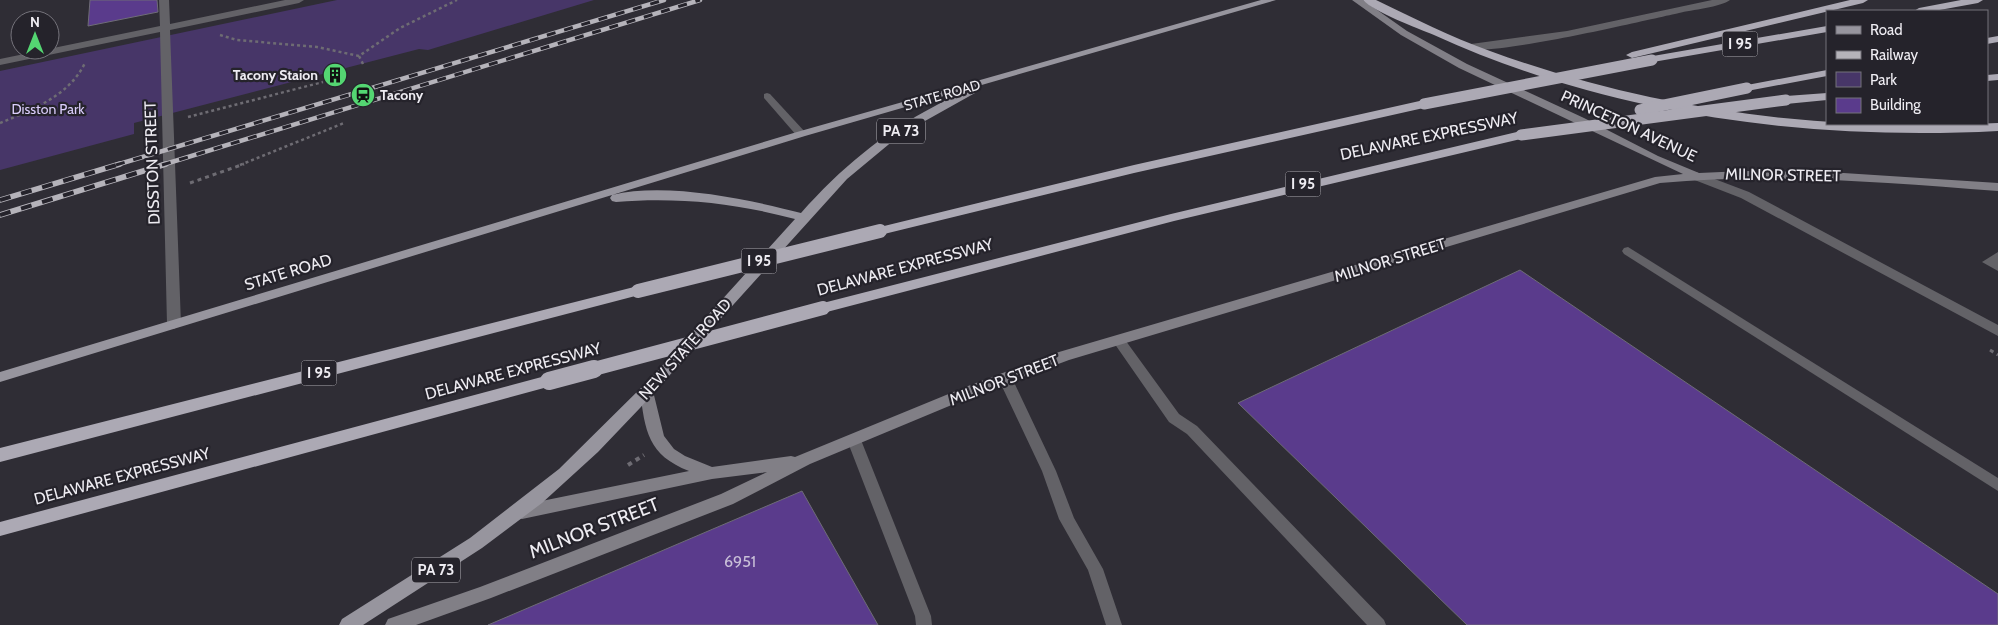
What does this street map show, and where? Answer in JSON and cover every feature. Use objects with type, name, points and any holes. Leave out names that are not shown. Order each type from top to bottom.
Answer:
[{"type":"highway","points":[[1368,0],[1471,47],[1526,67],[1621,94],[1758,119],[1846,128],[1963,130],[1998,127]]},
{"type":"highway","points":[[1424,104],[1863,0]]},
{"type":"highway","points":[[1924,10],[1978,0]]},
{"type":"highway","name":"DELAWARE EXPRESSWAY","points":[[0,455],[638,291],[1134,169],[1424,104],[1652,60],[1826,29]]},
{"type":"highway","name":"DELAWARE EXPRESSWAY","points":[[0,529],[1087,237],[1325,178],[1521,135],[1826,72]]},
{"type":"highway","points":[[1521,135],[1826,96]]},
{"type":"main road","name":"STATE ROAD","points":[[0,377],[586,201],[801,134],[1017,74],[1271,0]]},
{"type":"main road","name":"PRINCETON AVENUE","points":[[1357,0],[1404,33],[1462,66],[1580,120],[1654,158],[1696,176]]},
{"type":"main road","name":"NEW STATE ROAD","points":[[348,625],[420,581],[522,512],[591,449],[647,391],[836,183],[874,149],[920,119],[964,96],[1017,74]]},
{"type":"main road","name":"MILNOR STREET","points":[[394,625],[485,593],[727,499],[804,460],[1064,356],[1659,180],[1771,172],[1998,187]]},
{"type":"main road","name":"STATE ROAD","points":[[586,201],[654,194],[705,196],[743,201],[805,218]]},
{"type":"main road","points":[[647,391],[653,432],[660,445],[680,462],[712,473]]},
{"type":"main road","name":"MILNOR STREET","points":[[522,512],[712,473],[804,460]]},
{"type":"street","name":"DISSTON STREET","points":[[164,0],[174,324]]},
{"type":"street","points":[[0,62],[299,0]]},
{"type":"street","points":[[1682,0],[1696,6]]},
{"type":"street","points":[[1471,47],[1520,42],[1682,11],[1725,0]]},
{"type":"street","name":"PRINCETON AVENUE","points":[[1696,176],[1744,195],[1998,331]]},
{"type":"lane","points":[[767,96],[801,134]]},
{"type":"lane","points":[[1628,251],[1998,486]]},
{"type":"lane","points":[[1998,256],[1988,262],[1998,267]]},
{"type":"lane","points":[[1118,340],[1174,418],[1192,430],[1378,625]]},
{"type":"lane","points":[[1005,378],[1049,471],[1067,519],[1095,569],[1114,625]]},
{"type":"lane","points":[[854,440],[924,616],[924,625]]},
{"type":"path","points":[[213,33],[238,40],[317,47],[359,56],[400,28],[457,0]]},
{"type":"path","points":[[0,123],[31,109],[61,92],[77,78],[86,60],[88,44]]},
{"type":"path","points":[[359,56],[363,64]]},
{"type":"path","points":[[203,113],[323,82]]},
{"type":"path","points":[[170,189],[272,154],[344,123]]},
{"type":"path","points":[[628,465],[652,450]]},
{"type":"green space","name":"Disston Park","points":[[337,0],[594,0],[428,50],[419,49],[134,123],[134,134],[0,170],[0,71],[60,60],[60,58]]},
{"type":"building","points":[[90,0],[157,0],[158,12],[88,26]]},
{"type":"building","points":[[1520,270],[1998,594],[1998,625],[1467,625],[1238,403]]},
{"type":"building","points":[[802,491],[878,625],[488,625]]},
{"type":"railway","points":[[116,165],[664,0]]},
{"type":"railway","points":[[162,165],[700,0]]},
{"type":"railway","points":[[0,200],[120,164]]},
{"type":"railway","points":[[0,215],[166,164]]},
{"type":"place","name":"Tacony Staion","points":[[335,75]]},
{"type":"place","name":"Tacony","points":[[363,95]]}]
